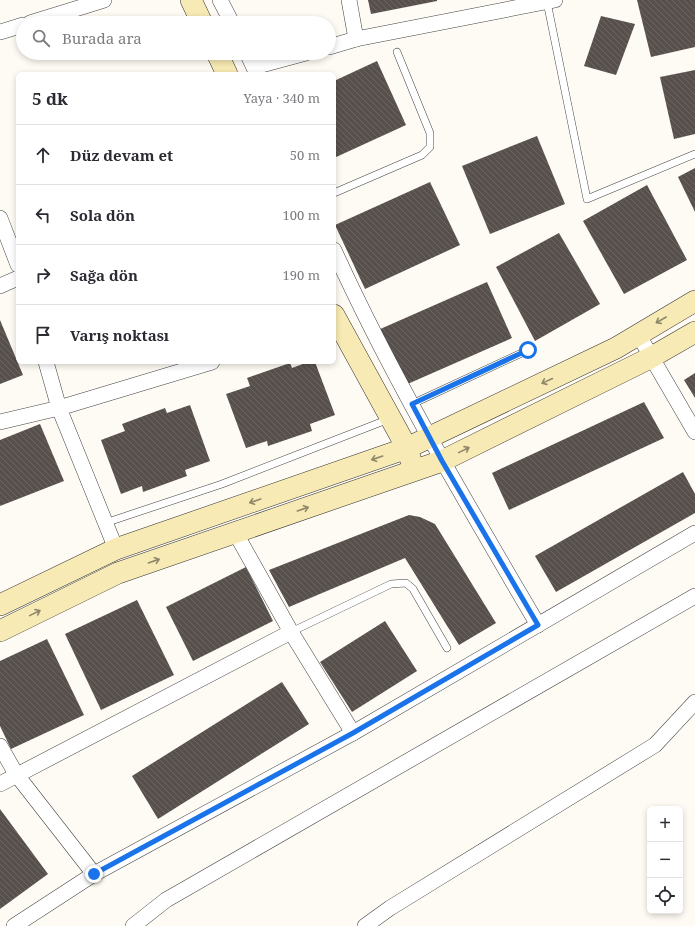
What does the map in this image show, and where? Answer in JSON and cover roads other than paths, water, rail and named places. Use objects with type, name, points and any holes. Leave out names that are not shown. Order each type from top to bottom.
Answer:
[{"type":"street","points":[[53,16],[104,0]]},
{"type":"street","points":[[191,0],[199,16]]},
{"type":"street","points":[[220,0],[228,16]]},
{"type":"street","points":[[350,0],[356,40]]},
{"type":"street","points":[[336,45],[549,1]]},
{"type":"street","points":[[0,32],[16,27]]},
{"type":"street","points":[[220,60],[226,72]]},
{"type":"street","points":[[250,60],[256,71],[287,60]]},
{"type":"street","points":[[0,218],[16,260]]},
{"type":"street","points":[[336,254],[357,301],[442,461],[538,625]]},
{"type":"street","points":[[0,286],[16,279]]},
{"type":"street","points":[[0,605],[116,549],[407,448],[616,348],[695,301]]},
{"type":"street","points":[[336,319],[407,448],[414,471]]},
{"type":"street","points":[[0,630],[118,573],[442,461],[650,358],[695,332]]},
{"type":"street","points":[[638,334],[650,358],[695,432]]},
{"type":"street","points":[[47,364],[59,408],[116,549]]},
{"type":"street","points":[[0,422],[59,408],[205,364]]},
{"type":"street","points":[[235,532],[291,632],[353,733]]},
{"type":"street","points":[[14,926],[94,874],[353,733],[695,533]]},
{"type":"street","points":[[133,926],[166,900],[695,596]]},
{"type":"street","points":[[0,784],[16,774],[291,632]]},
{"type":"street","points":[[365,926],[390,908],[655,745],[695,702]]},
{"type":"street","points":[[0,746],[16,774],[94,874]]},
{"type":"lane","points":[[549,1],[587,199],[695,154]]},
{"type":"lane","points":[[336,192],[422,155],[430,147],[430,133],[397,52]]},
{"type":"lane","points":[[412,404],[528,350]]},
{"type":"lane","points":[[106,523],[222,484],[390,418]]},
{"type":"lane","points":[[291,632],[391,584],[406,583],[413,589],[447,648]]}]
